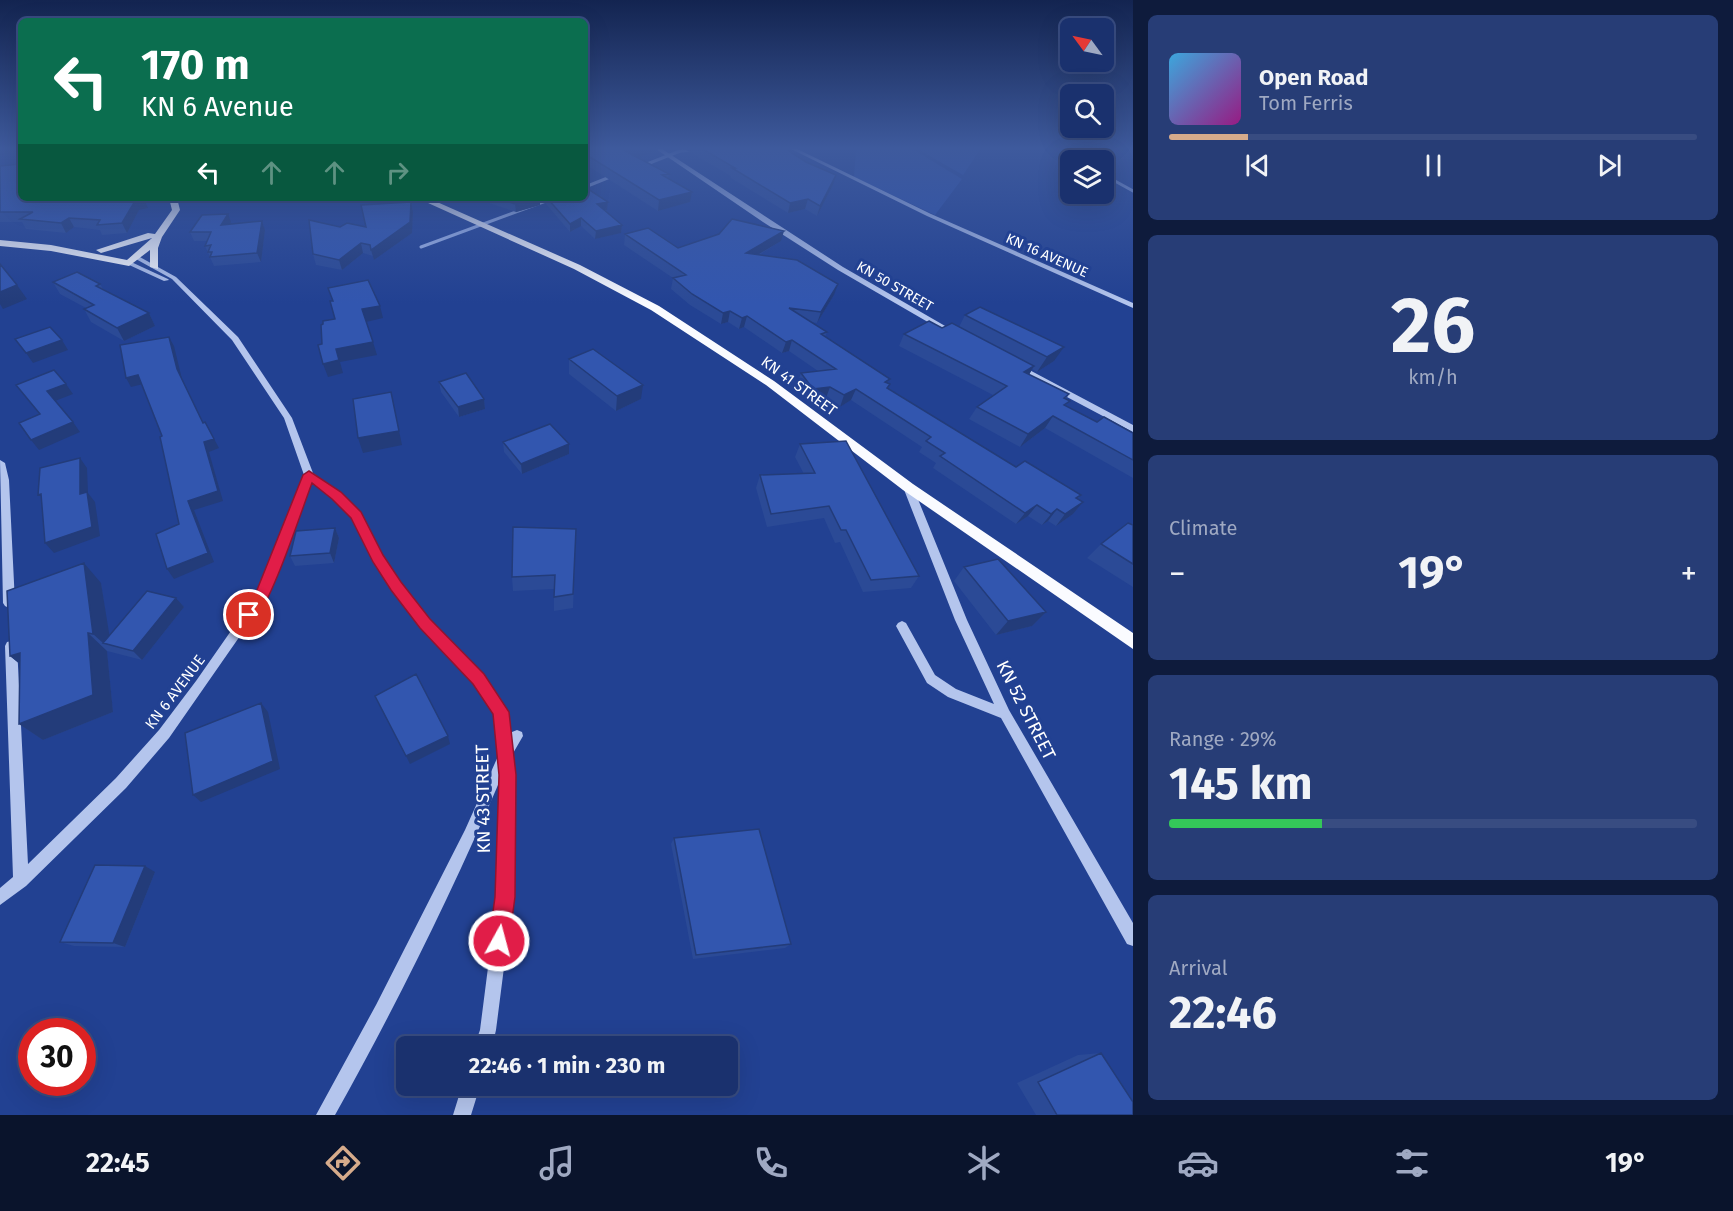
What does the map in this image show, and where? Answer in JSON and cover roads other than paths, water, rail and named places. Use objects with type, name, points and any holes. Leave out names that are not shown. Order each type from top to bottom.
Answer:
[{"type":"main road","name":"KN 41 STREET","points":[[428,201],[577,267],[655,308],[770,384],[908,487],[1039,575],[1133,642]]},
{"type":"main road","points":[[0,243],[128,259],[155,236],[174,214],[174,202]]},
{"type":"main road","points":[[101,250],[155,236]]},
{"type":"main road","points":[[155,236],[155,267]]},
{"type":"main road","points":[[0,238],[60,243],[101,250],[128,259]]},
{"type":"street","name":"KN 50 STREET","points":[[734,199],[811,250],[908,309],[963,338]]},
{"type":"street","name":"KN 16 AVENUE","points":[[896,199],[1133,306]]},
{"type":"street","points":[[128,259],[155,267],[174,278],[235,339],[288,418],[309,475]]},
{"type":"street","points":[[128,259],[183,287]]},
{"type":"street","points":[[1012,364],[1133,429]]},
{"type":"street","points":[[0,463],[4,480],[21,881]]},
{"type":"street","name":"KN 43 STREET","points":[[309,475],[337,496],[356,515],[378,558],[396,586],[425,624],[478,679],[501,712],[508,775],[505,897],[486,1036]]},
{"type":"street","name":"KN 6 AVENUE","points":[[0,897],[21,881],[122,783],[164,734],[200,685],[261,597],[309,475]]},
{"type":"street","name":"KN 52 STREET","points":[[908,487],[961,620],[1005,714],[1133,938]]},
{"type":"street","points":[[902,626],[931,679],[952,693],[1005,714]]},
{"type":"street","points":[[325,1115],[394,990],[482,811],[505,753],[517,736]]},
{"type":"street","points":[[462,1115],[468,1096]]},
{"type":"waterway","points":[[421,247],[546,201]]}]
